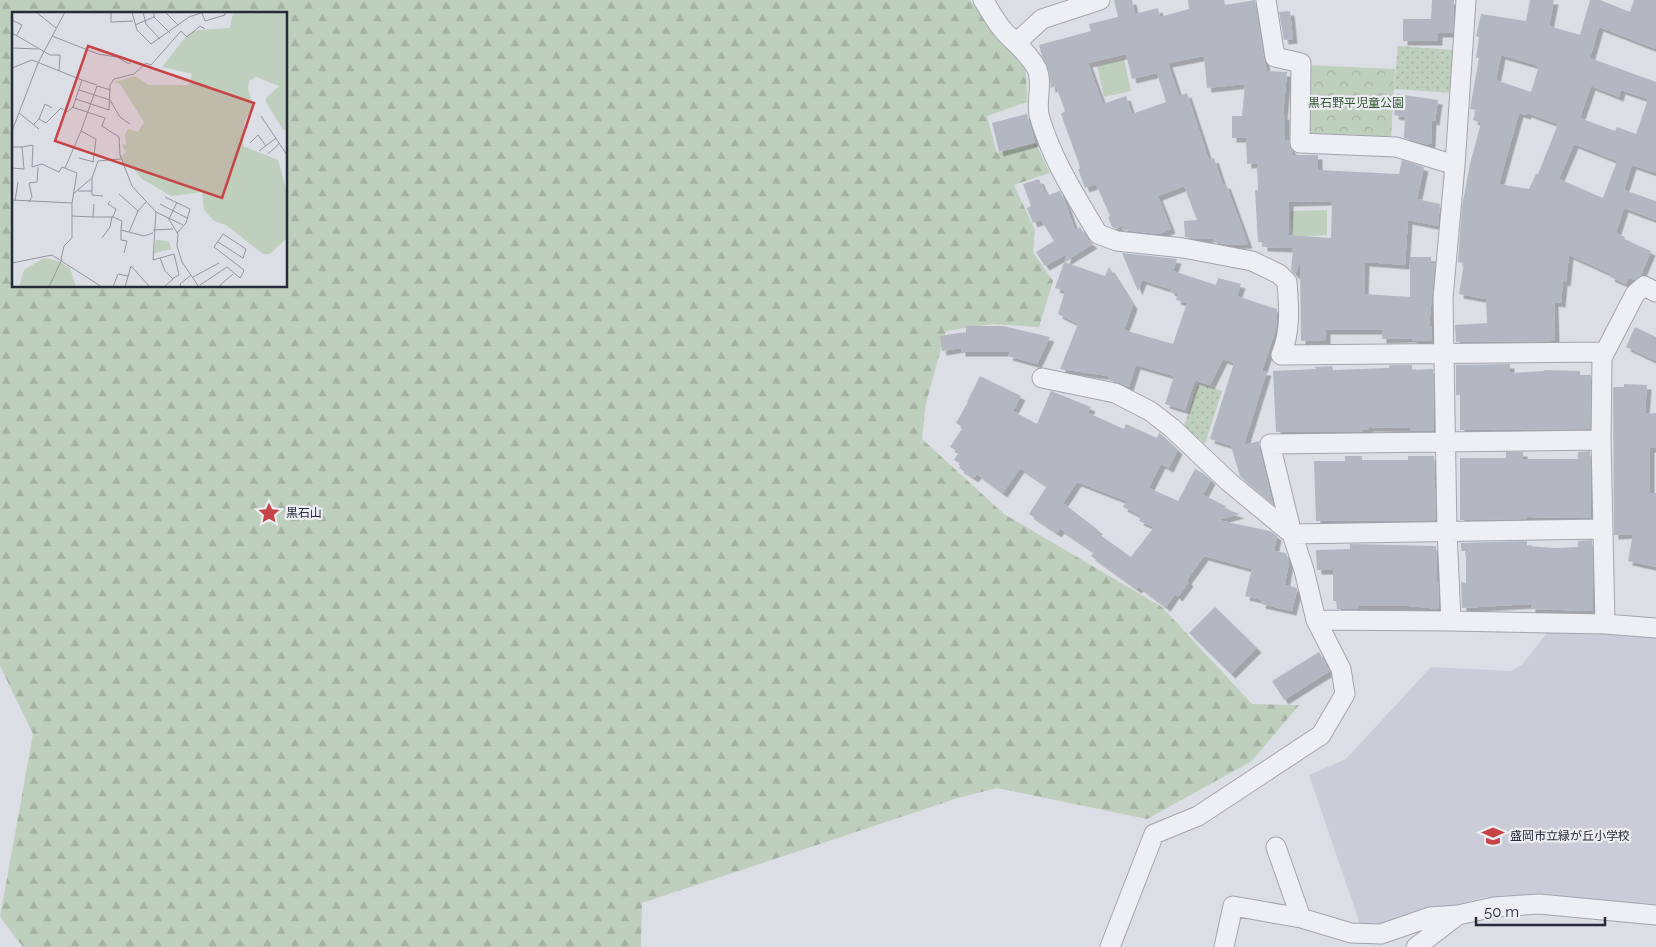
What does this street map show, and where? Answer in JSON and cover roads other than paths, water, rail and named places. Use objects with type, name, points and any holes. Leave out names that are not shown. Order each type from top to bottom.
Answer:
[{"type":"street","points":[[983,0],[1002,29],[1017,42],[1037,70],[1039,112],[1048,145],[1061,172],[1098,234],[1117,240],[1184,248],[1252,261],[1279,274],[1287,282],[1289,314],[1286,343],[1281,355],[1605,352]]},
{"type":"street","points":[[1017,42],[1042,19],[1100,0]]},
{"type":"street","points":[[1266,0],[1275,57],[1300,63],[1300,143],[1396,147],[1455,164]]},
{"type":"street","points":[[1451,621],[1447,532],[1443,298],[1455,164],[1466,0]]},
{"type":"street","points":[[1605,624],[1602,529],[1602,358],[1635,294],[1644,286],[1656,292]]},
{"type":"street","points":[[1042,378],[1115,393],[1150,411],[1172,428],[1229,482],[1292,534],[1602,529]]},
{"type":"street","points":[[1110,947],[1154,834],[1198,816],[1321,735],[1345,694],[1341,669],[1316,620],[1270,444],[1601,440]]},
{"type":"street","points":[[1316,620],[1605,624],[1656,628]]},
{"type":"street","points":[[1276,847],[1301,918]]},
{"type":"street","points":[[1416,947],[1451,920],[1494,907],[1538,904],[1656,915]]},
{"type":"street","points":[[1224,947],[1233,906],[1301,918],[1351,933],[1381,934],[1430,917],[1451,920]]},
{"type":"street","points":[[1429,947],[1451,920]]},
{"type":"place","name":"黒石山","points":[[269,513]]},
{"type":"place","name":"盛岡市立緑が丘小学校","points":[[1493,836]]},
{"type":"park label","name":"黒石野平児童公園","points":[[1356,103]]}]
